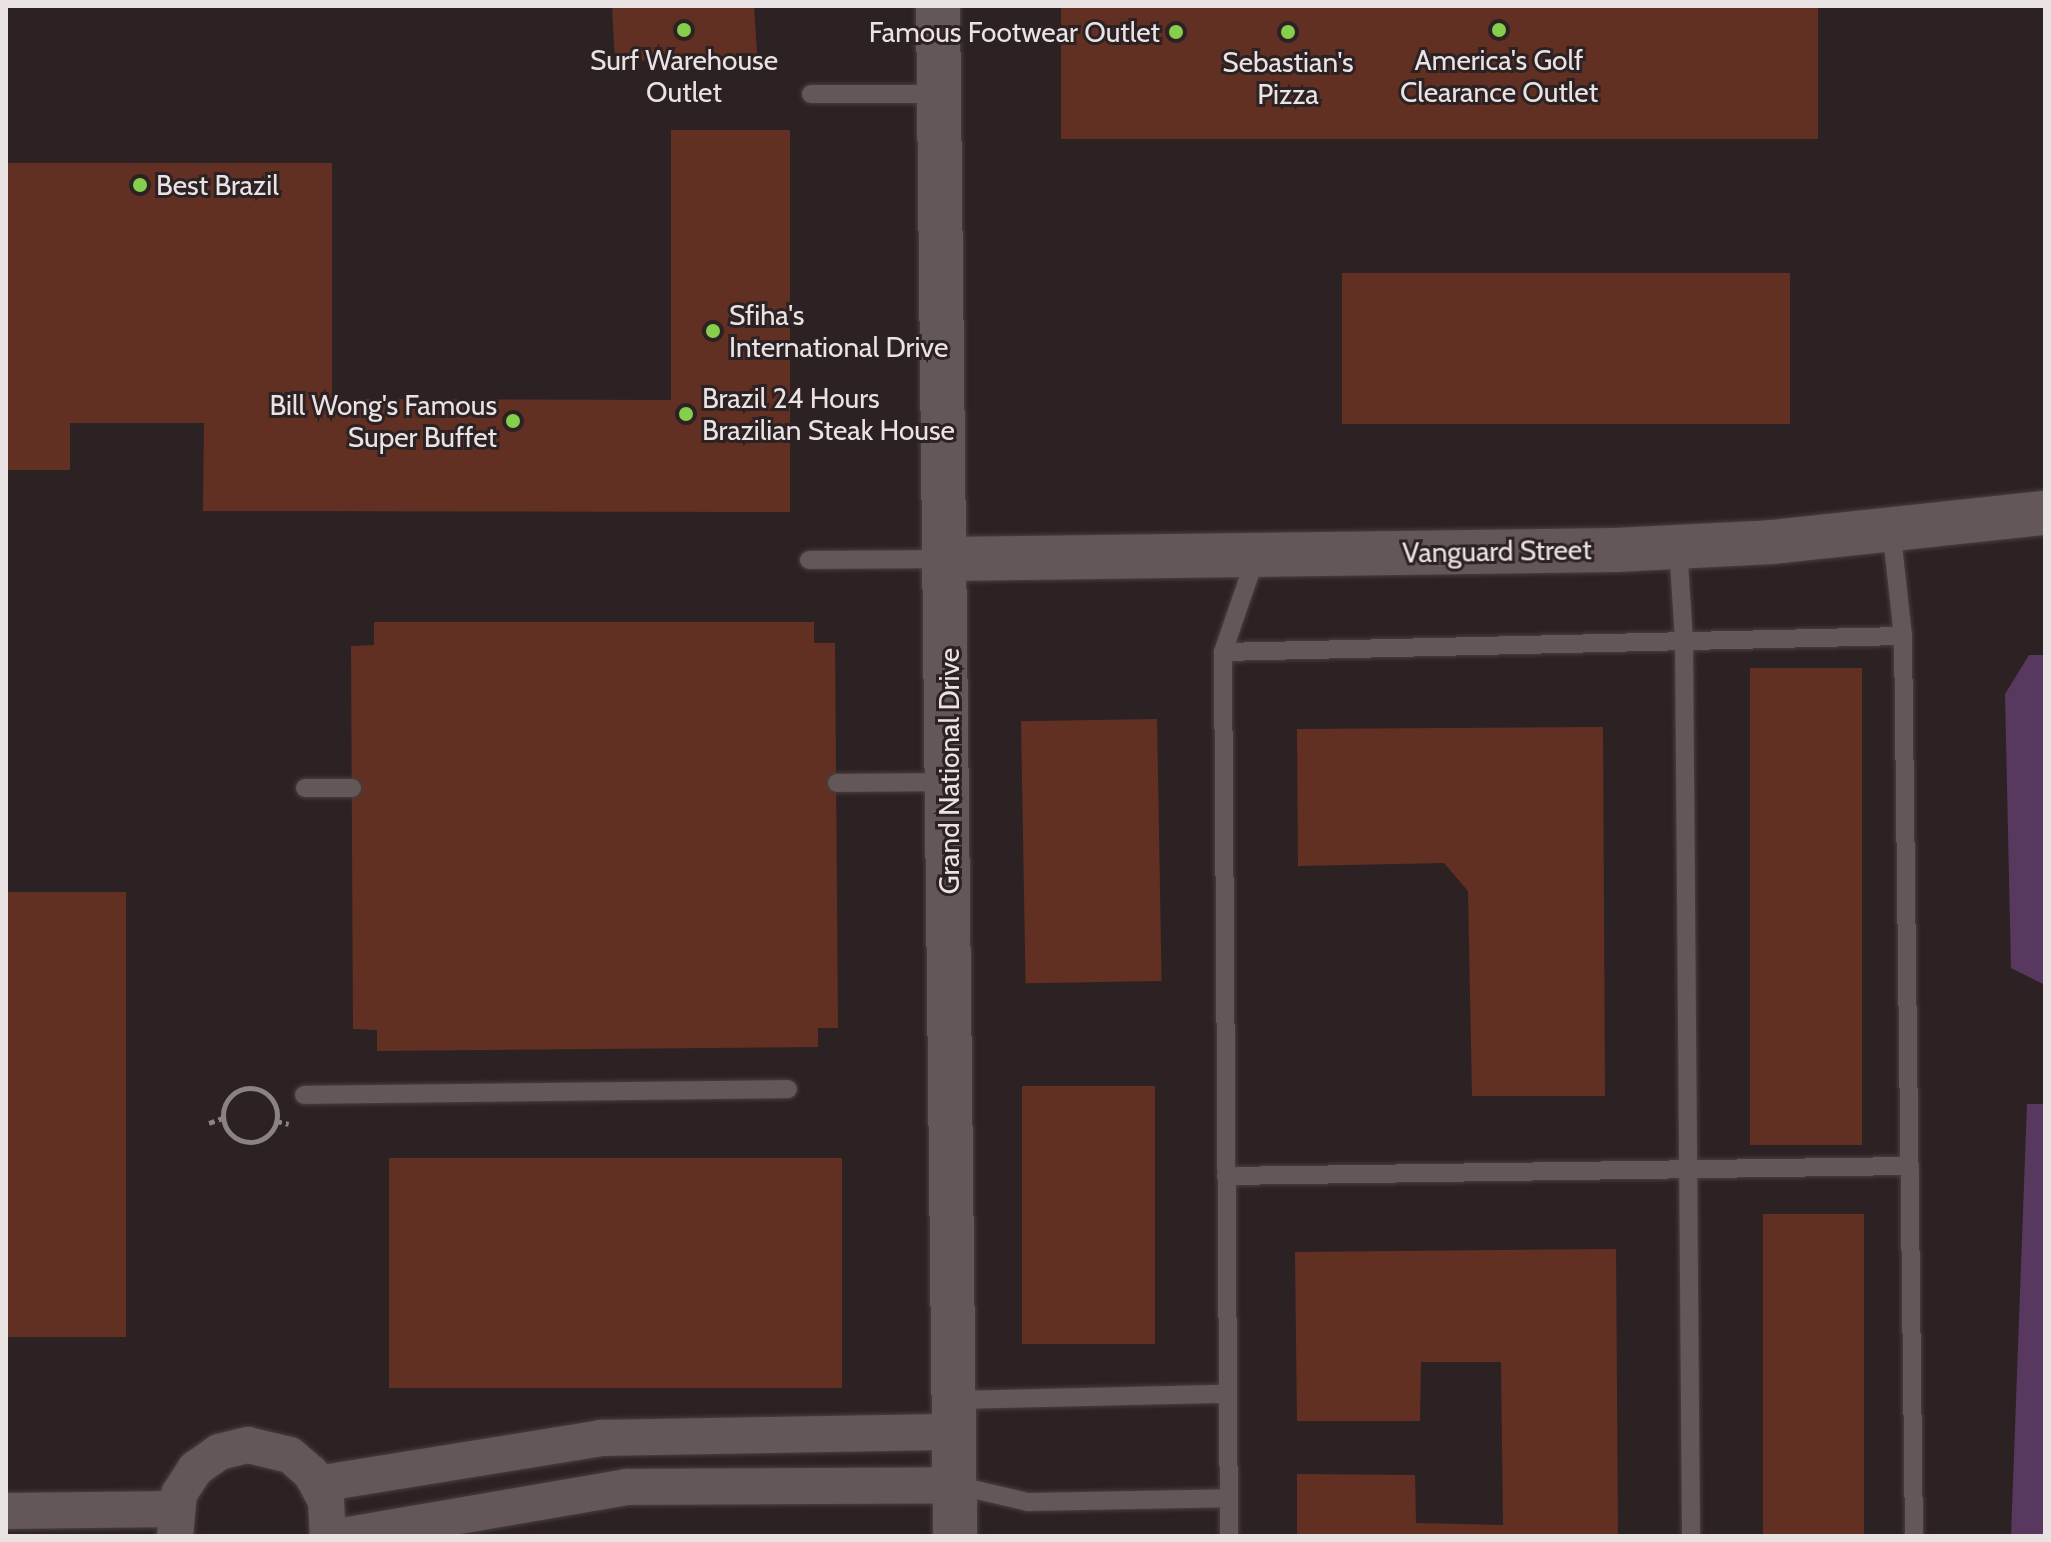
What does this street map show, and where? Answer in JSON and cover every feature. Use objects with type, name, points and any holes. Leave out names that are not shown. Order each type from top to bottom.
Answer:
[{"type":"street","name":"Grand National Drive","points":[[938,6],[950,782],[955,1536]]},
{"type":"street","name":"Vanguard Street","points":[[947,559],[1678,547],[2045,513]]},
{"type":"street","points":[[318,1484],[616,1437],[954,1416]]},
{"type":"street","points":[[6,1511],[175,1522],[195,1469],[233,1447],[262,1446],[290,1455],[318,1484],[326,1501],[328,1536]]},
{"type":"street","points":[[343,1536],[627,1487],[955,1485]]},
{"type":"lane","points":[[811,94],[939,94]]},
{"type":"lane","points":[[1891,528],[1903,636],[1914,1536]]},
{"type":"lane","points":[[1678,547],[1684,641],[1691,1536]]},
{"type":"lane","points":[[1229,1536],[1223,652],[1256,555]]},
{"type":"lane","points":[[809,560],[947,559]]},
{"type":"lane","points":[[1223,652],[1903,636]]},
{"type":"lane","points":[[837,783],[950,782]]},
{"type":"lane","points":[[305,788],[352,788]]},
{"type":"lane","points":[[304,1095],[788,1089]]},
{"type":"lane","points":[[1226,1176],[1910,1166]]},
{"type":"lane","points":[[954,1416],[1228,1394]]},
{"type":"lane","points":[[955,1485],[1028,1502],[1229,1498]]},
{"type":"path","points":[[251,1088],[268,1095],[276,1121],[266,1136],[248,1141],[231,1134],[223,1118],[233,1093],[251,1088]]},
{"type":"path","points":[[209,1123],[223,1118]]},
{"type":"path","points":[[276,1121],[289,1124]]},
{"type":"shaded area","points":[[2029,655],[2045,655],[2045,985],[2011,968],[2005,694]]},
{"type":"shaded area","points":[[2027,1104],[2045,1104],[2045,1536],[2011,1536]]},
{"type":"building","name":"Surf Warehouse Outlet","points":[[612,6],[754,6],[757,54],[615,62]]},
{"type":"building","points":[[1061,6],[1818,6],[1818,139],[1061,139]]},
{"type":"building","points":[[671,130],[790,130],[790,512],[203,511],[204,423],[70,423],[70,470],[6,470],[6,163],[332,163],[332,399],[671,400]]},
{"type":"building","points":[[1342,273],[1790,273],[1790,424],[1342,424]]},
{"type":"building","points":[[374,622],[814,622],[814,643],[835,643],[838,1028],[818,1028],[818,1047],[377,1051],[377,1030],[353,1029],[351,646],[374,645]]},
{"type":"building","points":[[1750,668],[1862,668],[1862,1145],[1750,1145]]},
{"type":"building","points":[[1157,719],[1162,981],[1026,983],[1021,721]]},
{"type":"building","points":[[1603,727],[1605,1096],[1472,1096],[1468,891],[1444,863],[1298,866],[1297,729]]},
{"type":"building","points":[[6,892],[126,892],[126,1337],[6,1337]]},
{"type":"building","points":[[1022,1086],[1155,1086],[1155,1344],[1022,1344]]},
{"type":"building","points":[[389,1158],[842,1158],[842,1388],[389,1388]]},
{"type":"building","points":[[1763,1214],[1864,1214],[1864,1536],[1763,1536]]},
{"type":"building","points":[[1616,1249],[1618,1536],[1297,1536],[1297,1474],[1415,1475],[1416,1523],[1503,1525],[1501,1362],[1421,1362],[1420,1421],[1297,1421],[1295,1252]]},
{"type":"place","name":"Surf Warehouse Outlet","points":[[684,30]]},
{"type":"place","name":"America's Golf Clearance Outlet","points":[[1499,30]]},
{"type":"place","name":"Famous Footwear Outlet","points":[[1176,32]]},
{"type":"place","name":"Sebastian's Pizza","points":[[1288,32]]},
{"type":"place","name":"Best Brazil","points":[[140,185]]},
{"type":"place","name":"Sfiha's International Drive","points":[[713,331]]},
{"type":"place","name":"Brazil 24 Hours Brazilian Steak House","points":[[686,414]]},
{"type":"place","name":"Bill Wong's Famous Super Buffet","points":[[513,421]]}]
